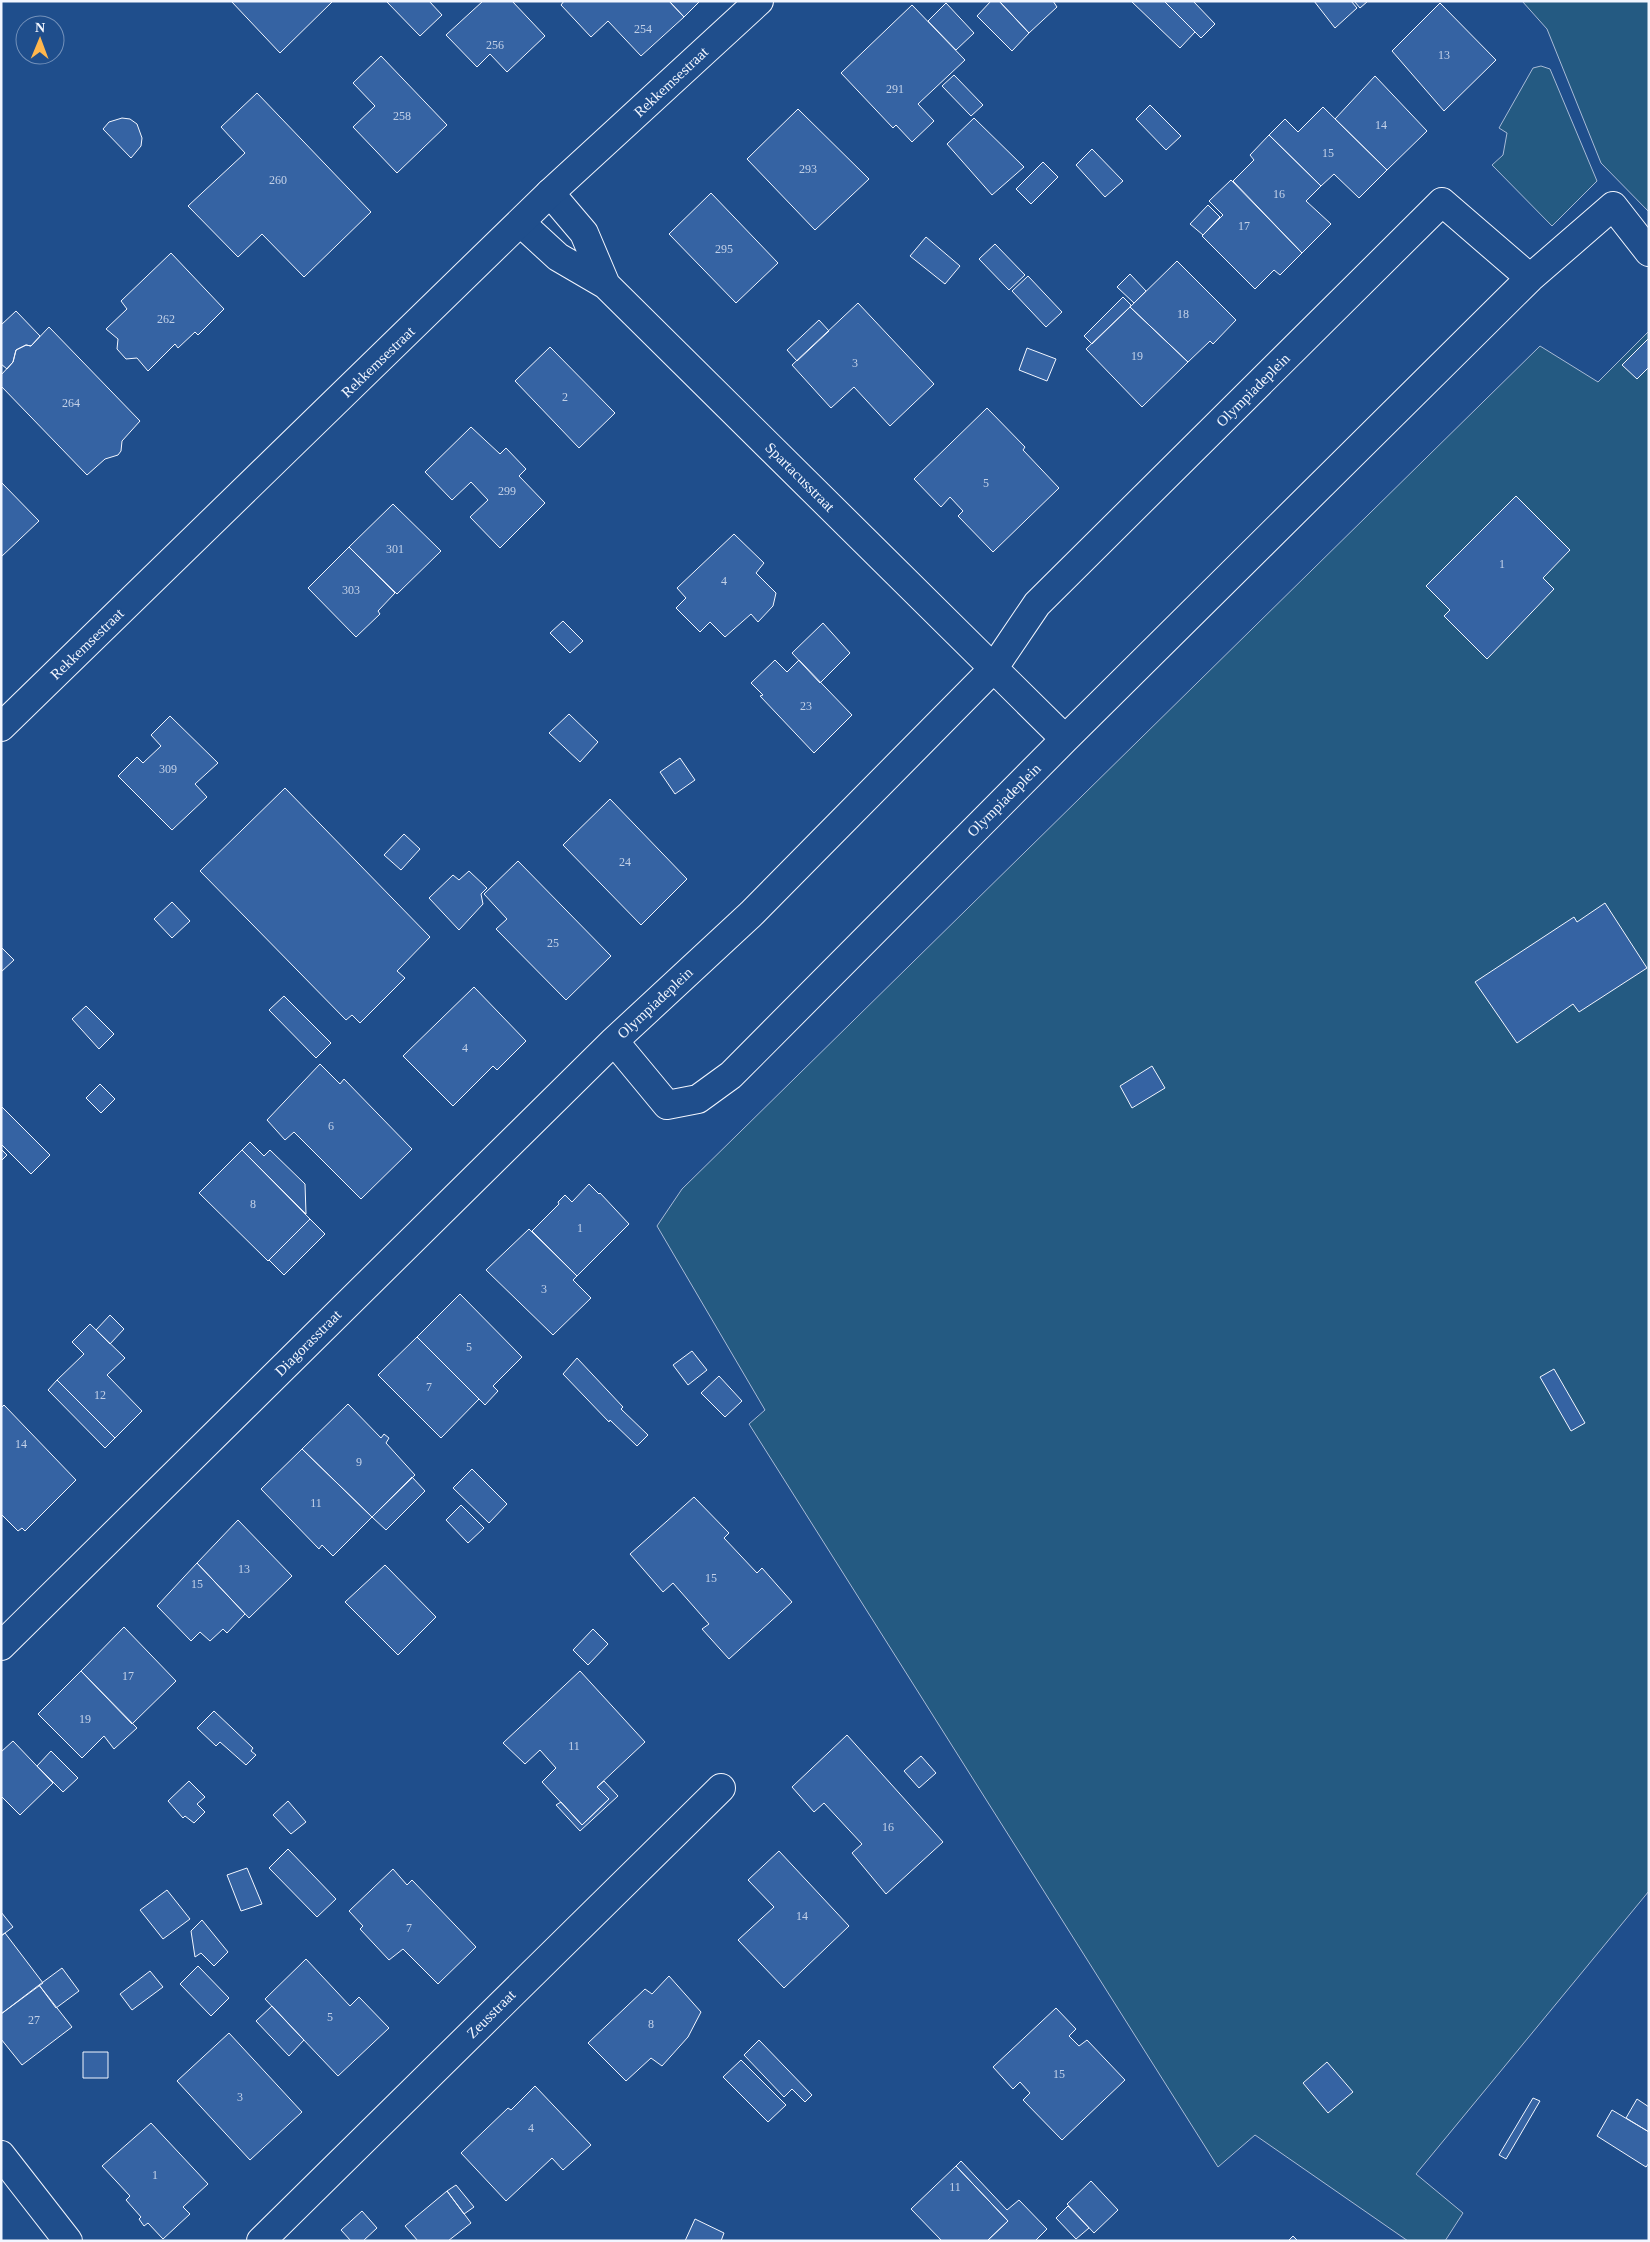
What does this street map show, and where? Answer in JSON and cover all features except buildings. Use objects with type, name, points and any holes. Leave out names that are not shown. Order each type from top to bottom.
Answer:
[{"type":"street","name":"Rekkemsestraat","points":[[1,727],[550,193],[759,1]]},
{"type":"street","name":"Spartacusstraat","points":[[550,193],[584,233],[606,285]]},
{"type":"street","name":"Olympiadeplein","points":[[1530,278],[1442,202],[1037,604],[993,669],[751,914],[614,1041],[667,1105],[698,1099],[732,1075],[1065,739],[1530,278],[1613,206],[1649,252]]},
{"type":"street","name":"Spartacusstraat","points":[[521,223],[558,257],[606,285],[993,669]]},
{"type":"street","points":[[993,669],[1065,739]]},
{"type":"street","name":"Diagorasstraat","points":[[1,1646],[614,1041]]},
{"type":"street","name":"Zeusstraat","points":[[261,2241],[721,1788]]},
{"type":"street","points":[[1,2155],[68,2241]]},
{"type":"shaded area","points":[[1522,1],[1649,1],[1649,212],[1601,163],[1547,29]]},
{"type":"shaded area","points":[[1541,66],[1550,69],[1597,181],[1552,226],[1492,165],[1503,155],[1507,133],[1499,128],[1533,68]]},
{"type":"shaded area","points":[[1649,331],[1649,1891],[1416,2174],[1463,2213],[1445,2241],[1408,2241],[1255,2135],[1218,2167],[749,1424],[765,1410],[657,1226],[682,1189],[1540,346],[1598,382]]}]
